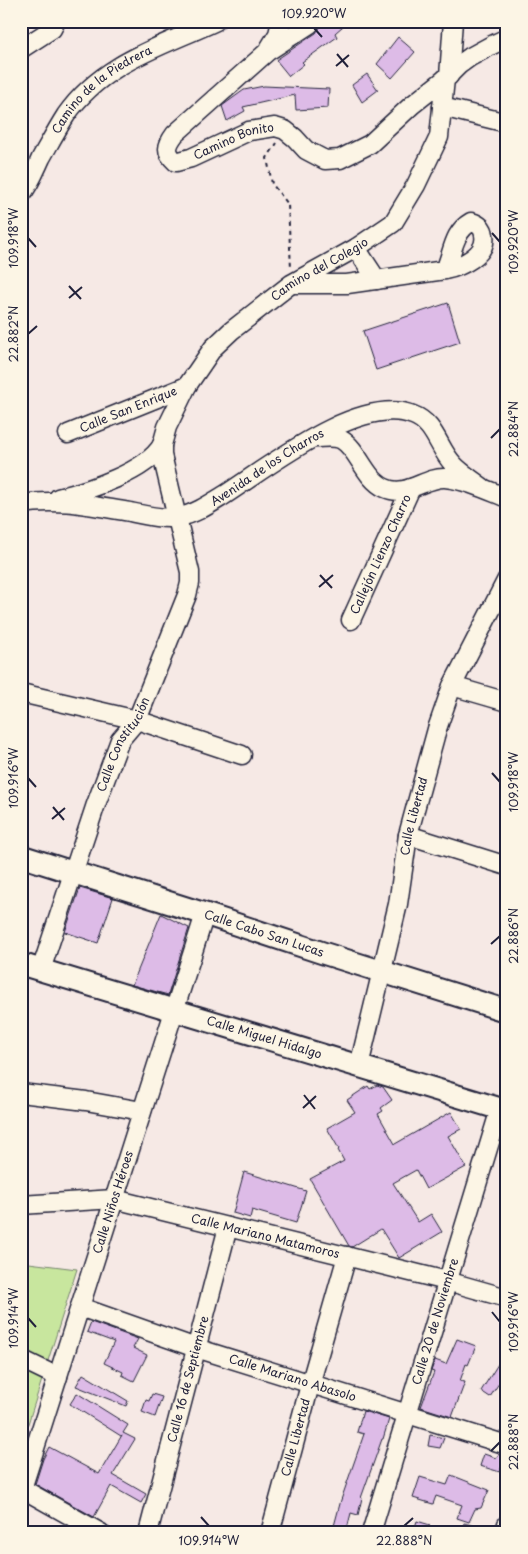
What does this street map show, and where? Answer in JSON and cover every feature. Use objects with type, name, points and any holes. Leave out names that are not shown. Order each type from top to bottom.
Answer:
[{"type":"main road","name":"Calle Cabo San Lucas","points":[[21,856],[507,1011]]},
{"type":"main road","name":"Calle Miguel Hidalgo","points":[[21,964],[175,1009],[503,1110]]},
{"type":"street","name":"Camino de la Piedrera","points":[[21,195],[26,190],[67,115],[90,88],[117,67],[144,52],[216,21]]},
{"type":"street","name":"Camino Bonito","points":[[281,21],[278,34],[268,52],[175,134],[167,147],[170,156],[176,162],[184,161],[249,131],[275,127],[285,130],[306,150],[325,160],[340,159],[370,144],[412,105],[447,78]]},
{"type":"street","points":[[268,52],[310,24],[311,21]]},
{"type":"street","name":"Camino del Colegio","points":[[178,518],[162,455],[162,445],[167,428],[188,386],[206,358],[222,339],[291,284],[356,248],[393,223],[416,185],[439,136],[453,21]]},
{"type":"street","points":[[21,49],[48,24]]},
{"type":"street","points":[[447,78],[470,57],[507,38]]},
{"type":"street","points":[[442,107],[507,122]]},
{"type":"street","points":[[356,248],[377,280]]},
{"type":"street","points":[[291,284],[347,284],[445,270]]},
{"type":"street","name":"Calle San Enrique","points":[[68,434],[188,386]]},
{"type":"street","name":"Avenida de los Charros","points":[[21,504],[47,501],[67,502],[178,518],[207,505],[292,449],[337,425],[366,415],[387,411],[414,415],[427,424],[454,465],[482,487]]},
{"type":"street","points":[[315,438],[341,439],[348,445],[373,480],[386,489],[411,488]]},
{"type":"street","points":[[47,501],[74,494],[134,470],[149,460],[162,445]]},
{"type":"street","name":"Avenida de los Charros","points":[[411,488],[444,478],[482,487],[507,498]]},
{"type":"street","name":"Callejón Lienzo Charro","points":[[351,620],[411,488]]},
{"type":"street","name":"Calle Constitución","points":[[42,970],[95,807],[120,740],[137,720],[187,595],[190,572],[178,518]]},
{"type":"street","name":"Calle Libertad","points":[[359,1066],[398,904],[408,835],[437,729],[452,686],[507,579]]},
{"type":"street","points":[[452,686],[507,702]]},
{"type":"street","points":[[21,692],[137,720],[242,755]]},
{"type":"street","points":[[408,835],[506,862]]},
{"type":"street","name":"Calle Niños Héroes","points":[[22,1490],[205,914]]},
{"type":"street","points":[[21,1093],[86,1101],[142,1111]]},
{"type":"street","name":"Calle 20 de Noviembre","points":[[371,1533],[447,1281],[503,1110]]},
{"type":"street","name":"Calle Mariano Matamoros","points":[[21,1205],[114,1199],[447,1281],[507,1298]]},
{"type":"street","name":"Calle 16 de Septiembre","points":[[148,1533],[228,1227]]},
{"type":"street","name":"Calle Libertad","points":[[270,1533],[347,1256]]},
{"type":"street","name":"Calle Mariano Abasolo","points":[[80,1307],[196,1348],[507,1446]]},
{"type":"street","points":[[21,1359],[58,1377]]},
{"type":"street","points":[[22,1490],[101,1533]]},
{"type":"street","points":[[504,1533],[507,1524]]},
{"type":"path","points":[[285,130],[267,158],[272,184],[288,204],[291,284]]},
{"type":"green space","points":[[21,1262],[77,1269],[21,1446]]},
{"type":"building","points":[[328,21],[338,21],[343,26],[335,33],[337,37],[302,62],[304,64],[289,76],[276,60],[316,33]]},
{"type":"building","points":[[398,37],[415,52],[392,78],[377,64]]},
{"type":"building","points":[[367,74],[378,90],[362,102],[352,85]]},
{"type":"building","points":[[264,86],[329,89],[328,108],[296,110],[295,95],[243,107],[245,111],[227,121],[222,106],[244,90]]},
{"type":"building","points":[[448,303],[460,342],[376,370],[363,331]]},
{"type":"building","points":[[80,888],[113,898],[98,943],[65,932]]},
{"type":"building","points":[[161,914],[189,928],[168,995],[132,985]]},
{"type":"building","points":[[377,1085],[383,1087],[392,1100],[381,1108],[383,1111],[378,1114],[395,1144],[451,1112],[461,1129],[448,1136],[466,1167],[426,1189],[416,1170],[393,1183],[418,1222],[431,1214],[442,1232],[399,1258],[381,1229],[352,1247],[349,1246],[310,1179],[344,1161],[327,1128],[355,1112],[347,1100],[368,1086],[370,1089]]},
{"type":"building","points":[[244,1172],[306,1191],[296,1223],[252,1210],[250,1218],[233,1213]]},
{"type":"building","points":[[91,1322],[138,1339],[133,1348],[147,1355],[134,1381],[122,1375],[123,1372],[104,1363],[114,1342],[87,1332]]},
{"type":"building","points":[[457,1339],[476,1346],[468,1365],[466,1364],[460,1381],[465,1382],[452,1417],[421,1407],[434,1372],[431,1371],[435,1360],[446,1364]]},
{"type":"building","points":[[500,1361],[507,1365],[507,1371],[490,1397],[481,1391]]},
{"type":"building","points":[[83,1374],[128,1401],[126,1406],[76,1386]]},
{"type":"building","points":[[77,1393],[128,1425],[123,1433],[135,1439],[113,1475],[146,1494],[141,1503],[111,1486],[94,1517],[35,1484],[49,1447],[99,1474],[122,1435],[70,1404]]},
{"type":"building","points":[[152,1394],[162,1397],[155,1417],[142,1412],[146,1400],[149,1401]]},
{"type":"building","points":[[363,1411],[389,1419],[361,1498],[358,1515],[351,1513],[346,1533],[329,1533],[334,1526],[364,1434],[357,1432]]},
{"type":"building","points":[[430,1435],[444,1438],[440,1448],[428,1446]]},
{"type":"building","points":[[484,1454],[496,1458],[499,1454],[505,1455],[500,1472],[480,1466]]},
{"type":"building","points":[[451,1475],[489,1490],[481,1508],[475,1509],[469,1522],[457,1518],[462,1505],[436,1496],[433,1504],[413,1498],[420,1477],[447,1485]]},
{"type":"building","points":[[417,1521],[430,1525],[427,1533],[413,1533]]},
{"type":"building","points":[[464,1523],[490,1530],[489,1533],[461,1533]]}]
